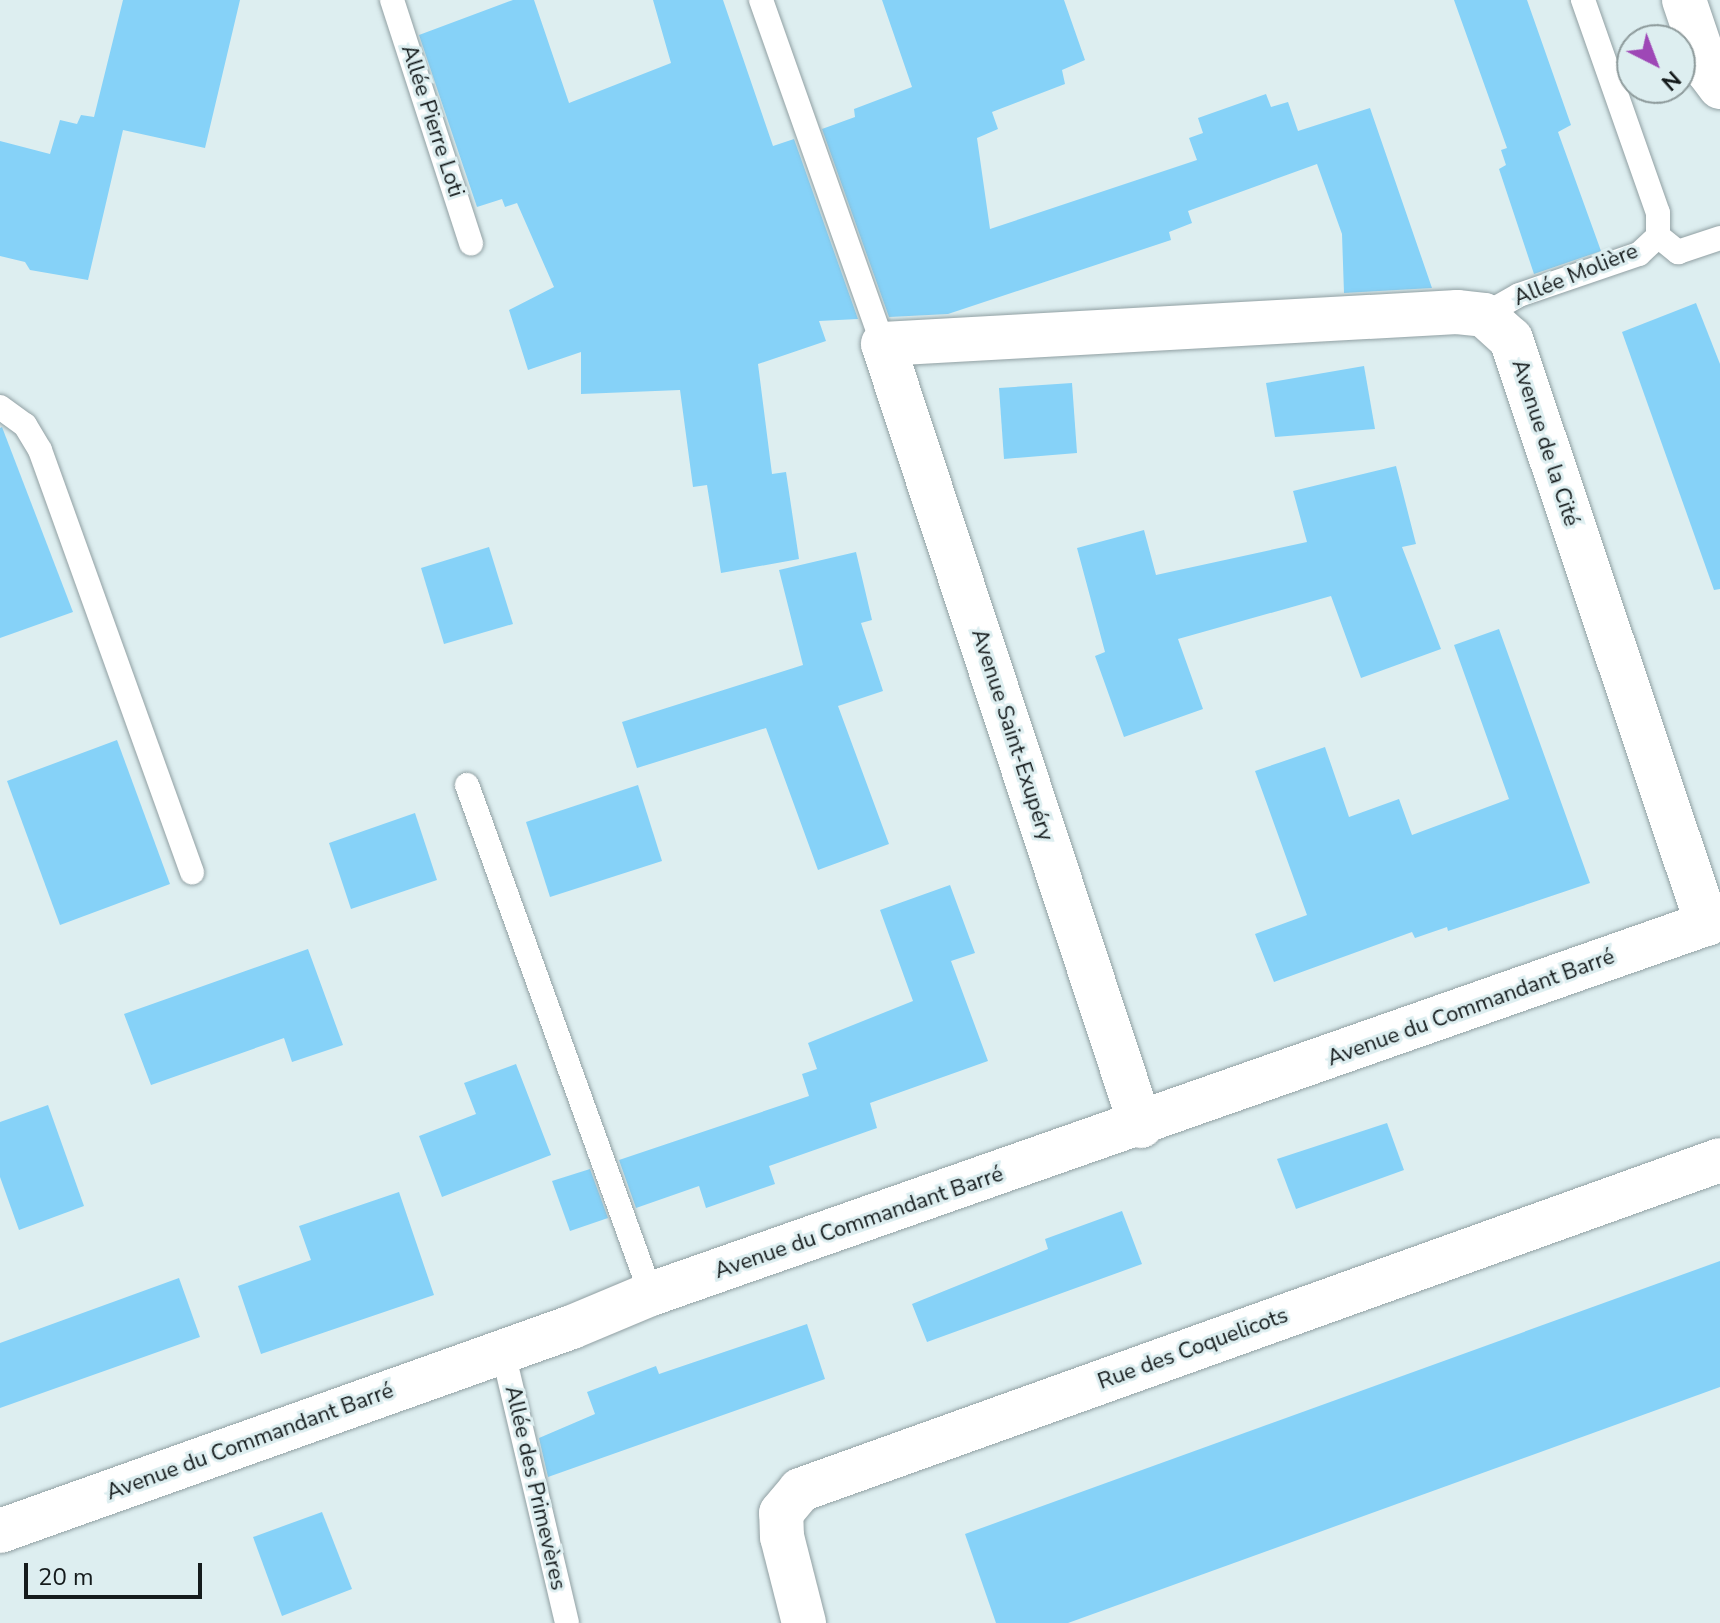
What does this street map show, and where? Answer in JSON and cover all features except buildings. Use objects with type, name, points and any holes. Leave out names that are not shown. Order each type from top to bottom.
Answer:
[{"type":"street","points":[[1684,0],[1708,71],[1720,87]]},
{"type":"street","points":[[883,344],[1457,312],[1484,315]]},
{"type":"street","name":"Avenue de la Cité","points":[[1484,315],[1511,339],[1713,922]]},
{"type":"street","name":"Avenue Saint-Exupéry","points":[[883,344],[1141,1126]]},
{"type":"street","name":"Avenue du Commandant Barré","points":[[0,1531],[503,1352],[651,1294],[1141,1126],[1713,922]]},
{"type":"street","name":"Rue des Coquelicots","points":[[804,1623],[782,1537],[781,1513],[800,1490],[1720,1160]]},
{"type":"lane","name":"Allée Pierre Loti","points":[[392,0],[471,243]]},
{"type":"lane","points":[[761,0],[883,344]]},
{"type":"lane","name":"Allée Molière","points":[[1484,315],[1519,295],[1639,254],[1658,236],[1658,213],[1583,0]]},
{"type":"lane","points":[[1658,236],[1678,252],[1720,238]]},
{"type":"lane","points":[[0,407],[25,425],[40,450],[192,872]]},
{"type":"lane","points":[[467,785],[651,1294]]},
{"type":"lane","name":"Allée des Primevères","points":[[503,1352],[567,1623]]}]
